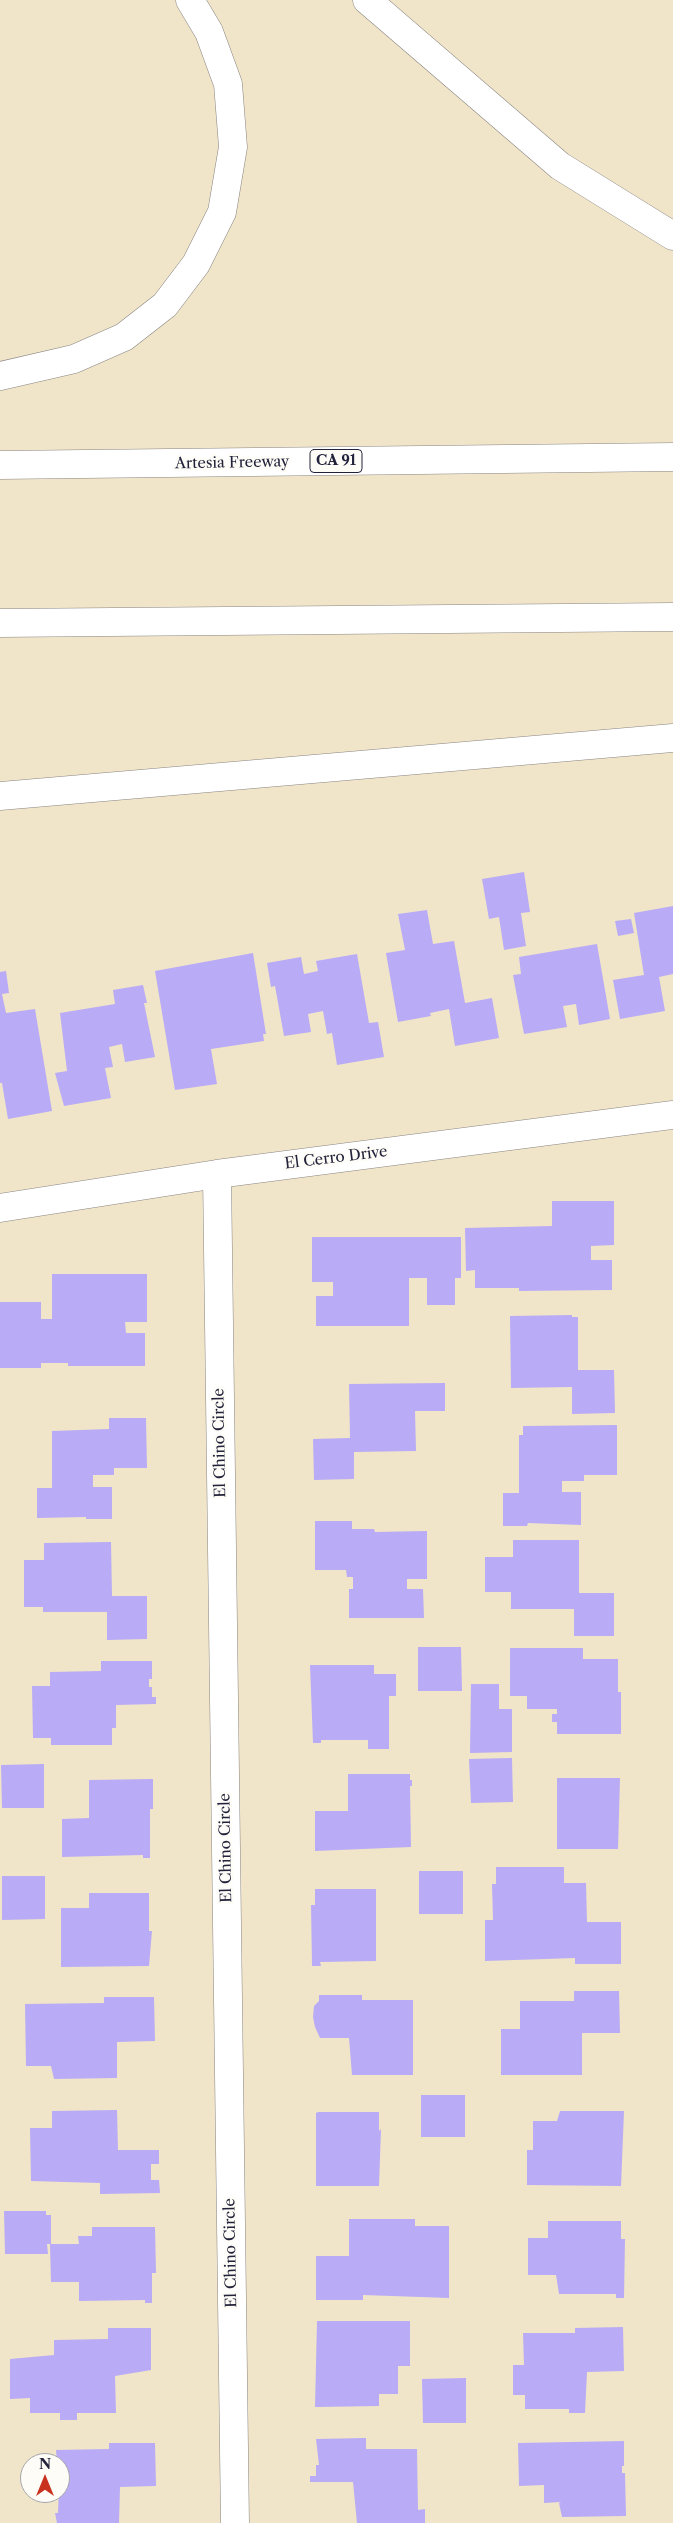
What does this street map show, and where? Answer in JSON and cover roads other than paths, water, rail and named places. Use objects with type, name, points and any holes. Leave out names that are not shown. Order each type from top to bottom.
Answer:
[{"type":"main road","points":[[0,376],[74,359],[124,337],[165,305],[196,264],[222,212],[233,147],[228,84],[209,32],[190,0]]},
{"type":"main road","points":[[367,0],[560,166],[673,236]]},
{"type":"main road","name":"Artesia Freeway","points":[[0,465],[673,457]]},
{"type":"main road","points":[[0,623],[673,617]]},
{"type":"main road","points":[[0,796],[673,738]]},
{"type":"main road","name":"El Cerro Drive","points":[[0,1208],[217,1174],[673,1115]]},
{"type":"main road","name":"El Chino Circle","points":[[217,1174],[235,2523]]}]
